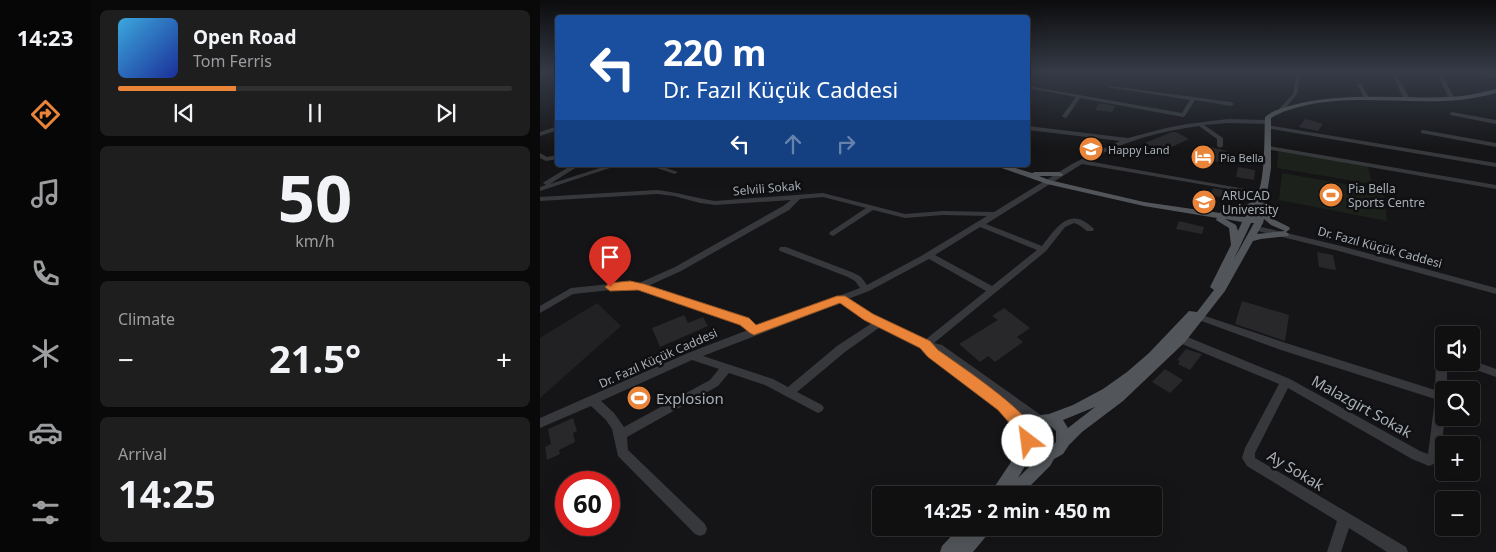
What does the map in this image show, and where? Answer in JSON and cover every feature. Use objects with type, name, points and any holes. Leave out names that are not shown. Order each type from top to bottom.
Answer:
[{"type":"main road","points":[[1004,486],[1029,439],[1032,426],[1065,415],[1108,393],[1176,334],[1223,279],[1235,246],[1262,194],[1266,176],[1268,117],[1281,110],[1339,98],[1462,98]]},
{"type":"main road","points":[[1005,167],[1049,181]]},
{"type":"main road","points":[[1017,170],[1049,181],[1160,207],[1220,220],[1246,223]]},
{"type":"main road","points":[[1027,173],[1059,174]]},
{"type":"main road","points":[[1196,213],[1237,211],[1258,204]]},
{"type":"main road","points":[[1029,439],[1041,453],[1049,454],[1058,451],[1065,440],[1077,428],[1118,397],[1181,339],[1199,317],[1251,239],[1258,226],[1258,204]]},
{"type":"main road","points":[[1258,204],[1268,220],[1286,232]]},
{"type":"main road","points":[[1160,207],[1258,226]]},
{"type":"main road","points":[[1220,220],[1233,227],[1235,246]]},
{"type":"main road","points":[[1251,239],[1286,232]]},
{"type":"main road","points":[[1043,421],[1058,425],[1065,435],[1065,440]]},
{"type":"main road","points":[[1020,486],[1045,461],[1049,454]]},
{"type":"main road","points":[[948,552],[962,536]]},
{"type":"main road","points":[[962,552],[975,536]]},
{"type":"street","points":[[1066,116],[1079,98]]},
{"type":"street","points":[[1089,98],[1183,116],[1193,99]]},
{"type":"street","points":[[1184,98],[1231,102],[1229,111]]},
{"type":"street","points":[[1281,110],[1292,98]]},
{"type":"street","points":[[1452,114],[1496,122]]},
{"type":"street","points":[[1030,128],[1129,140],[1228,119],[1496,165]]},
{"type":"street","points":[[1201,125],[1220,138],[1220,146]]},
{"type":"street","points":[[541,132],[555,129]]},
{"type":"street","points":[[1423,132],[1496,145]]},
{"type":"street","name":"Dr. Fazıl Küçük Caddesi","points":[[540,423],[754,330],[866,289],[930,256],[1059,174],[1129,140]]},
{"type":"street","points":[[1268,148],[1496,187]]},
{"type":"street","points":[[540,155],[546,158],[555,157]]},
{"type":"street","points":[[1083,162],[1262,194]]},
{"type":"street","points":[[540,189],[574,167]]},
{"type":"street","points":[[540,189],[610,167]]},
{"type":"street","points":[[657,167],[675,172]]},
{"type":"street","name":"Selvili Sokak","points":[[540,199],[657,192],[715,203],[798,196],[834,196],[905,216],[943,213],[995,214]]},
{"type":"street","points":[[640,286],[678,269],[786,208],[798,196]]},
{"type":"street","points":[[833,234],[872,208]]},
{"type":"street","points":[[925,345],[1042,249],[1052,239],[1060,225],[1065,222],[1079,222],[1090,229]]},
{"type":"street","points":[[980,224],[1042,249]]},
{"type":"street","name":"Dr. Fazıl Küçük Caddesi","points":[[1258,226],[1362,249],[1496,287]]},
{"type":"street","name":"Dr. Fazıl Küçük Caddesi","points":[[1286,232],[1496,291]]},
{"type":"street","points":[[783,249],[852,275],[866,289]]},
{"type":"street","points":[[930,256],[992,290]]},
{"type":"street","points":[[540,310],[571,290],[630,285],[640,286],[744,322],[754,330]]},
{"type":"street","points":[[841,299],[925,345],[933,353],[1043,421]]},
{"type":"street","points":[[1199,317],[1285,347],[1435,394]]},
{"type":"street","points":[[789,392],[840,348],[880,322]]},
{"type":"street","name":"Malazgirt Sokak","points":[[1181,339],[1286,382],[1429,460],[1434,457],[1438,426]]},
{"type":"street","points":[[692,356],[769,382],[818,408]]},
{"type":"street","points":[[622,434],[714,383],[728,367]]},
{"type":"street","points":[[1480,367],[1496,373]]},
{"type":"street","name":"Ay Sokak","points":[[1286,382],[1248,452],[1248,458],[1251,462],[1401,552]]},
{"type":"street","points":[[983,385],[1003,406],[1029,439]]},
{"type":"street","points":[[592,400],[616,422],[622,434],[622,452],[700,529]]},
{"type":"street","points":[[1334,552],[1345,519]]},
{"type":"shaded area","points":[[1278,151],[1368,166],[1372,184],[1277,168]]},
{"type":"shaded area","name":"Pia Bella Sports Centre","points":[[1282,173],[1383,191],[1387,221],[1279,200]]},
{"type":"shaded area","points":[[597,303],[621,326],[540,398],[540,338]]},
{"type":"building","points":[[1099,103],[1115,106],[1112,112],[1095,110]]},
{"type":"building","points":[[1305,119],[1323,124],[1318,131],[1299,127]]},
{"type":"building","points":[[1176,132],[1189,139],[1165,150],[1159,150],[1145,143]]},
{"type":"building","points":[[1200,144],[1227,151],[1225,163],[1206,160],[1207,155],[1197,154]]},
{"type":"building","name":"Pia Bella","points":[[1238,167],[1255,170],[1254,180],[1236,177]]},
{"type":"building","points":[[1213,188],[1245,194],[1244,202],[1216,196],[1215,207],[1192,204],[1193,196],[1210,198]]},
{"type":"building","points":[[1179,221],[1204,227],[1202,234],[1176,229]]},
{"type":"building","points":[[1317,252],[1333,255],[1336,270],[1319,267]]},
{"type":"building","points":[[1242,301],[1289,315],[1285,341],[1235,324]]},
{"type":"building","points":[[1004,308],[1030,328],[1017,337],[1023,342],[995,362],[988,356],[980,362],[959,344],[998,320],[992,316]]},
{"type":"building","points":[[684,315],[688,323],[703,317],[708,326],[660,347],[652,328]]},
{"type":"building","points":[[1186,349],[1202,354],[1190,370],[1178,364],[1180,361],[1177,360]]},
{"type":"building","points":[[1165,369],[1183,380],[1170,393],[1152,382]]},
{"type":"building","points":[[573,418],[577,431],[573,433],[575,442],[559,450],[560,454],[547,460],[545,447],[551,444],[548,429]]},
{"type":"place","name":"Happy Land","points":[[1091,149]]},
{"type":"place","name":"Pia Bella","points":[[1203,157]]},
{"type":"place","name":"Pia Bella Sports Centre","points":[[1331,195]]},
{"type":"place","name":"ARUCAD University","points":[[1204,202]]},
{"type":"place","name":"Explosion","points":[[639,398]]},
{"type":"route","points":[[610,287],[640,286],[648,291],[744,322],[754,330],[841,299],[869,317],[925,345],[1003,406],[1028,433],[1028,441]]}]
